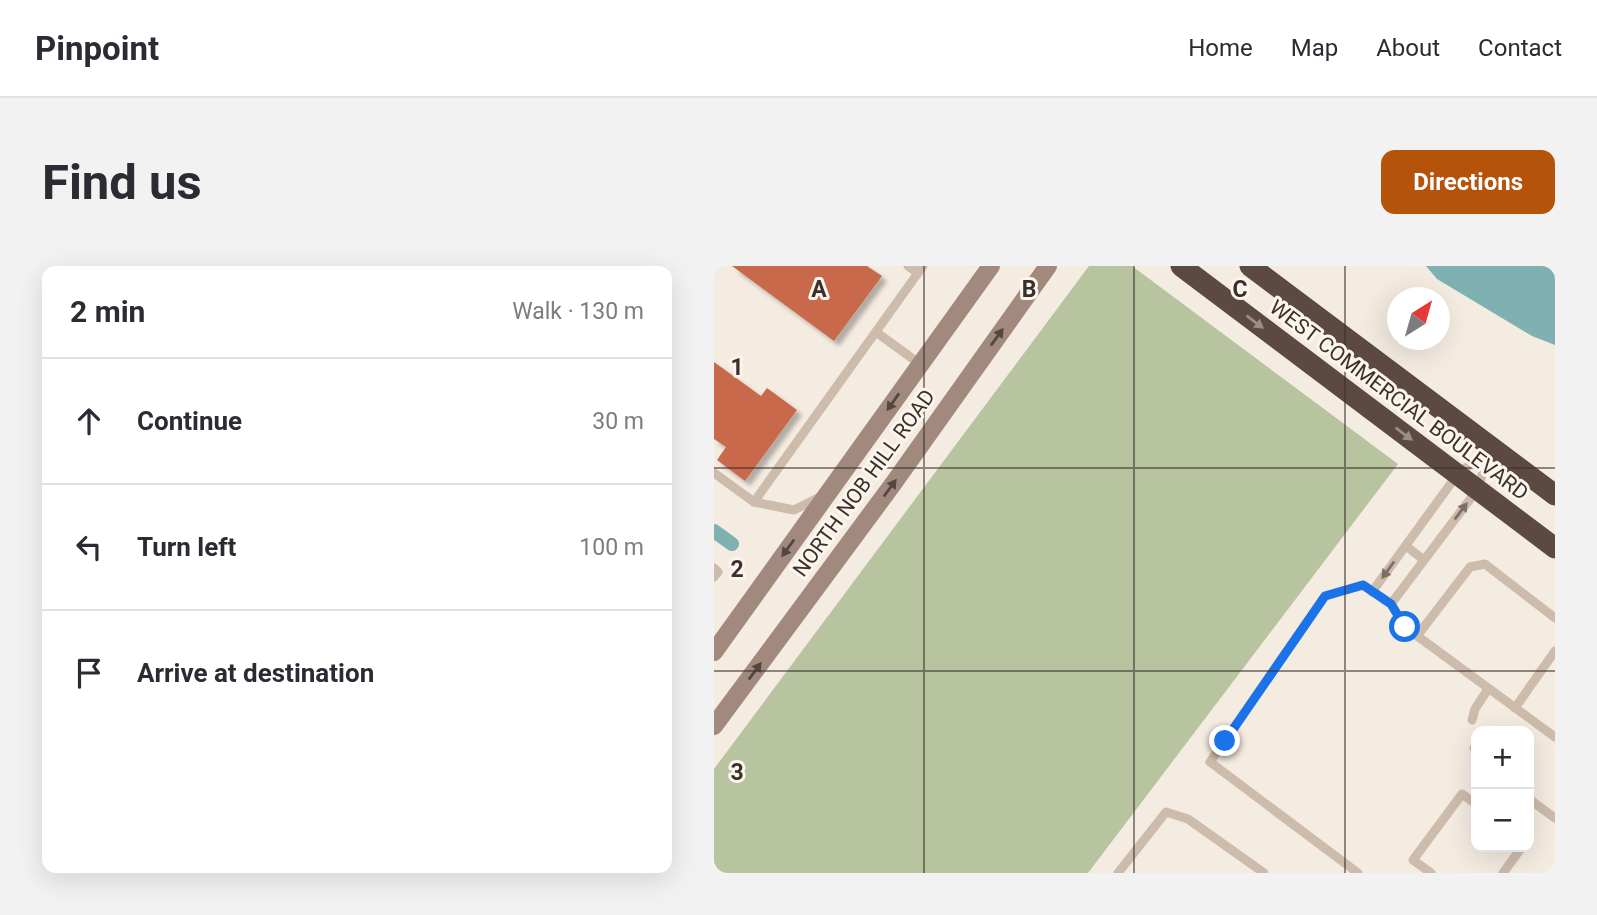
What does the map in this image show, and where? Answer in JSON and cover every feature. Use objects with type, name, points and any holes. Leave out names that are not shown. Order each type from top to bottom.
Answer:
[{"type":"highway","name":"WEST COMMERCIAL BOULEVARD","points":[[1181,266],[1555,548]]},
{"type":"highway","name":"WEST COMMERCIAL BOULEVARD","points":[[1250,266],[1555,495]]},
{"type":"main road","name":"NORTH NOB HILL ROAD","points":[[714,652],[990,266]]},
{"type":"main road","name":"NORTH NOB HILL ROAD","points":[[714,726],[893,484],[1048,266]]},
{"type":"lane","points":[[754,502],[920,270],[908,266]]},
{"type":"lane","points":[[876,332],[920,364]]},
{"type":"lane","points":[[1373,592],[1457,475],[1491,447]]},
{"type":"lane","points":[[1391,604],[1477,490],[1491,447]]},
{"type":"lane","points":[[714,473],[754,502],[794,510],[827,493]]},
{"type":"lane","points":[[1406,546],[1424,560]]},
{"type":"lane","points":[[1418,636],[1470,567],[1485,564],[1555,618]]},
{"type":"lane","points":[[714,568],[718,572],[714,577]]},
{"type":"lane","points":[[1358,873],[1210,762],[1325,596],[1363,585],[1391,604],[1405,627],[1555,737]]},
{"type":"lane","points":[[1515,708],[1555,651]]},
{"type":"lane","points":[[1472,720],[1475,709],[1489,689]]},
{"type":"lane","points":[[1431,873],[1413,860],[1462,794],[1471,800]]},
{"type":"lane","points":[[1534,803],[1555,818]]},
{"type":"lane","points":[[1118,873],[1166,812],[1188,819],[1264,873]]},
{"type":"lane","points":[[1503,873],[1518,852]]},
{"type":"green space","points":[[1089,266],[1132,266],[1398,464],[1088,873],[714,873],[714,769]]},
{"type":"water","points":[[1426,266],[1555,266],[1555,345],[1532,336],[1437,279]]},
{"type":"building","points":[[732,266],[867,266],[882,276],[834,341]]},
{"type":"building","points":[[714,362],[761,396],[767,388],[797,410],[745,481],[717,460],[726,447],[714,439]]},
{"type":"waterway","points":[[714,531],[732,544]]},
{"type":"route","points":[[1225,741],[1325,596],[1363,585],[1391,604],[1405,627]]}]
